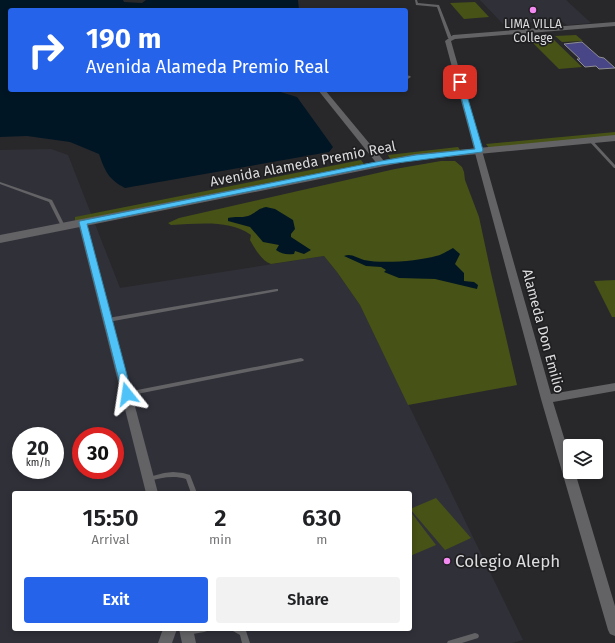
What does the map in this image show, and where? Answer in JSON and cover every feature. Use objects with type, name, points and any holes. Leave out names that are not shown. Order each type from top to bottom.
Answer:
[{"type":"street","points":[[450,38],[615,24]]},
{"type":"street","name":"Alameda Don Emilio","points":[[450,38],[448,41],[547,399],[612,606],[615,630]]},
{"type":"street","points":[[323,92],[377,159]]},
{"type":"street","name":"Avenida Alameda Premio Real","points":[[0,239],[61,222],[377,159],[416,157],[478,147],[615,130]]},
{"type":"street","name":"Avenida Alameda Premio Real","points":[[478,147],[615,138]]},
{"type":"street","name":"Avenida Alameda Premio Real","points":[[0,229],[61,222],[82,222],[377,159]]},
{"type":"street","points":[[82,222],[152,491]]},
{"type":"street","points":[[547,399],[615,387]]},
{"type":"street","points":[[165,643],[169,631]]},
{"type":"lane","points":[[416,0],[417,4],[438,6],[440,8],[450,38]]},
{"type":"lane","points":[[590,140],[615,167]]},
{"type":"lane","points":[[0,183],[51,200],[61,222]]},
{"type":"lane","points":[[108,320],[276,290]]},
{"type":"lane","points":[[127,394],[301,360]]},
{"type":"lane","points":[[149,479],[170,474],[182,474],[188,477],[193,491]]},
{"type":"lane","points":[[187,635],[198,631]]},
{"type":"lane","points":[[239,631],[242,633],[246,643]]},
{"type":"lane","points":[[451,643],[474,636]]},
{"type":"shaded area","name":"LIMA VILLA College","points":[[480,0],[566,0],[591,23],[567,25],[560,20],[503,24]]},
{"type":"shaded area","points":[[51,149],[68,155],[120,288],[324,256],[360,305],[523,640],[512,643],[0,643],[0,150]]},
{"type":"green space","points":[[475,2],[489,17],[464,19],[450,3]]},
{"type":"green space","points":[[576,35],[583,41],[562,42],[555,36]]},
{"type":"green space","points":[[550,36],[582,67],[559,69],[528,38]]},
{"type":"green space","points":[[615,132],[615,136],[489,148],[486,144]]},
{"type":"green space","points":[[458,147],[460,150],[390,159],[388,155]]},
{"type":"green space","points":[[361,160],[364,164],[75,221],[75,217]]},
{"type":"green space","points":[[441,161],[455,161],[462,167],[464,172],[465,180],[479,217],[517,385],[408,405],[360,305],[324,256],[271,264],[256,251],[250,240],[251,235],[242,230],[223,225],[171,225],[168,223],[179,218],[395,169]]},
{"type":"green space","points":[[615,280],[615,317],[612,317],[594,281]]},
{"type":"green space","points":[[436,498],[471,538],[445,550],[412,511],[412,508]]},
{"type":"green space","points":[[412,514],[436,545],[412,555]]},
{"type":"water","points":[[0,0],[123,0],[124,2],[142,3],[146,0],[298,0],[299,8],[8,8],[8,92],[281,92],[297,97],[333,147],[329,152],[125,188],[111,178],[103,165],[99,154],[70,142],[27,136],[0,137]]},
{"type":"water","points":[[266,207],[275,209],[293,220],[295,229],[291,234],[291,237],[311,250],[304,254],[295,251],[294,254],[282,253],[276,250],[279,245],[263,242],[250,227],[228,221],[228,218],[248,216]]},
{"type":"water","points":[[453,248],[460,254],[455,264],[464,273],[464,281],[474,282],[478,285],[477,289],[435,279],[399,278],[384,272],[386,270],[381,267],[366,266],[344,256],[352,255],[364,260],[380,262],[400,261],[438,255]]},
{"type":"building","points":[[582,42],[599,57],[604,58],[615,68],[599,69],[596,66],[585,67],[577,59],[580,59],[564,44]]},
{"type":"place","name":"LIMA VILLA College","points":[[533,10]]},
{"type":"place","name":"Colegio Aleph","points":[[447,561]]},
{"type":"route","points":[[127,394],[82,222],[381,163],[416,157],[479,150],[460,82]]}]
